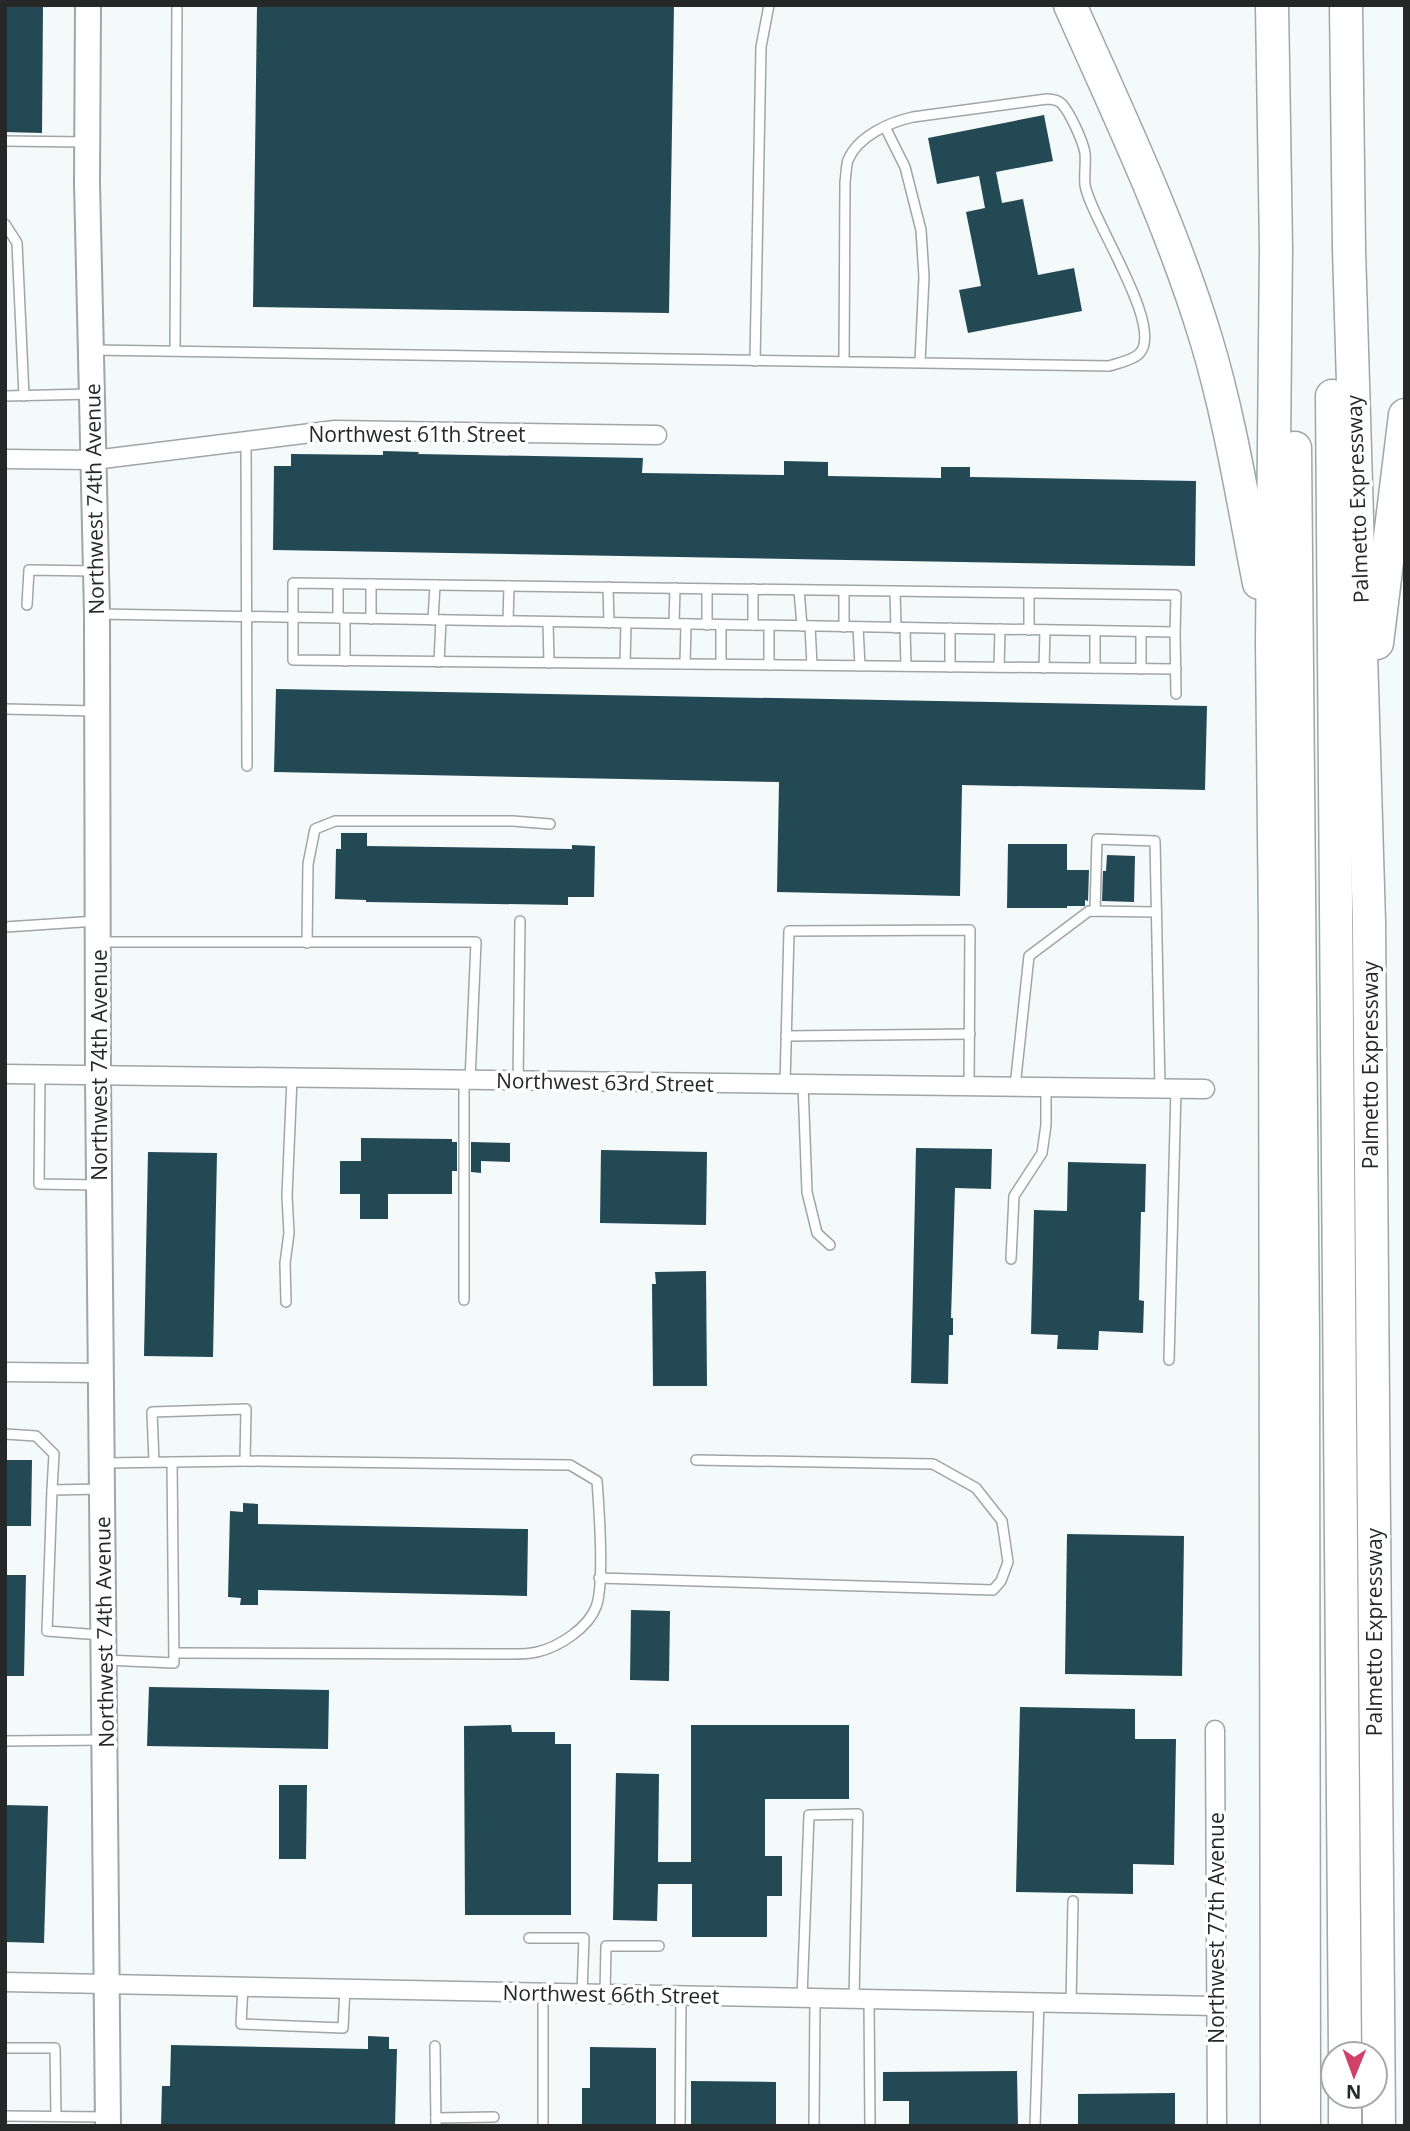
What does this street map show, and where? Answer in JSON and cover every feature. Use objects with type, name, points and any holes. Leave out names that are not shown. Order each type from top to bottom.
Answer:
[{"type":"highway","points":[[1070,5],[1145,174],[1207,340],[1272,642]]},
{"type":"highway","points":[[1272,5],[1276,248],[1272,642],[1278,2126]]},
{"type":"highway","points":[[1291,5],[1303,1336],[1304,2126]]},
{"type":"highway","points":[[1329,5],[1345,2040]]},
{"type":"highway","name":"Palmetto Expressway","points":[[1346,5],[1349,250],[1369,936],[1379,2126]]},
{"type":"highway","points":[[1364,745],[1405,415]]},
{"type":"street","name":"Northwest 74th Avenue","points":[[88,5],[87,142],[97,614],[97,1075],[108,2121]]},
{"type":"street","name":"Northwest 61th Street","points":[[5,459],[94,460],[335,430],[657,435]]},
{"type":"street","name":"Northwest 63rd Street","points":[[5,1074],[1205,1089]]},
{"type":"street","points":[[5,1371],[101,1373]]},
{"type":"street","name":"Northwest 77th Avenue","points":[[1215,1730],[1217,2126]]},
{"type":"street","name":"Northwest 66th Street","points":[[5,1982],[1216,2006]]},
{"type":"lane","points":[[175,351],[177,5]]},
{"type":"lane","points":[[755,361],[761,47],[769,5]]},
{"type":"lane","points":[[91,350],[755,361],[844,362],[920,362],[1109,366],[1139,354],[1146,343],[1144,329],[1135,297],[1085,187],[1083,142],[1062,104],[1047,99],[913,117],[885,127],[861,143],[848,159],[845,182],[844,362]]},
{"type":"lane","points":[[885,127],[905,167],[921,230],[924,277],[920,362]]},
{"type":"lane","points":[[5,141],[87,142]]},
{"type":"lane","points":[[5,224],[17,243],[24,396]]},
{"type":"lane","points":[[5,396],[92,394]]},
{"type":"lane","points":[[246,440],[247,766]]},
{"type":"lane","points":[[27,605],[29,570],[96,571]]},
{"type":"lane","points":[[1176,669],[293,660],[293,583],[1176,595],[1175,632],[1176,669],[1176,694]]},
{"type":"lane","points":[[338,584],[345,661]]},
{"type":"lane","points":[[371,584],[371,619]]},
{"type":"lane","points":[[435,585],[439,662]]},
{"type":"lane","points":[[508,621],[509,586]]},
{"type":"lane","points":[[608,587],[609,623]]},
{"type":"lane","points":[[674,624],[675,588]]},
{"type":"lane","points":[[707,589],[707,625]]},
{"type":"lane","points":[[753,589],[753,625]]},
{"type":"lane","points":[[799,590],[812,665]]},
{"type":"lane","points":[[844,591],[844,627]]},
{"type":"lane","points":[[895,591],[906,666]]},
{"type":"lane","points":[[1029,593],[1029,630]]},
{"type":"lane","points":[[97,614],[1175,632]]},
{"type":"lane","points":[[548,622],[548,663]]},
{"type":"lane","points":[[625,663],[626,623]]},
{"type":"lane","points":[[685,664],[687,624]]},
{"type":"lane","points":[[721,625],[721,664]]},
{"type":"lane","points":[[769,626],[769,665]]},
{"type":"lane","points":[[858,627],[860,666]]},
{"type":"lane","points":[[950,628],[950,667]]},
{"type":"lane","points":[[999,667],[1000,629]]},
{"type":"lane","points":[[1044,668],[1045,630]]},
{"type":"lane","points":[[1095,631],[1095,668]]},
{"type":"lane","points":[[1141,632],[1141,669]]},
{"type":"lane","points":[[5,709],[97,711]]},
{"type":"lane","points":[[307,943],[308,864],[315,829],[323,824],[335,821],[513,821],[550,824]]},
{"type":"lane","points":[[1095,911],[1097,839],[1155,841],[1156,912],[1168,1089],[1169,1360]]},
{"type":"lane","points":[[1015,1087],[1029,956],[1089,911],[1156,912]]},
{"type":"lane","points":[[518,1081],[520,921]]},
{"type":"lane","points":[[5,927],[307,943],[476,942],[467,1081],[464,1300]]},
{"type":"lane","points":[[830,1245],[817,1233],[807,1192],[786,1036],[789,931],[970,930],[970,1086]]},
{"type":"lane","points":[[786,1036],[970,1034]]},
{"type":"lane","points":[[40,1074],[39,1184],[99,1185]]},
{"type":"lane","points":[[286,1302],[292,1077]]},
{"type":"lane","points":[[1011,1259],[1014,1196],[1042,1153],[1046,1125],[1046,1087]]},
{"type":"lane","points":[[154,1462],[152,1412],[246,1409],[245,1461]]},
{"type":"lane","points":[[5,1434],[36,1436],[54,1454],[47,1632],[104,1635]]},
{"type":"lane","points":[[599,1578],[993,1590],[1001,1581],[1008,1562],[1002,1521],[983,1496],[976,1488],[933,1464],[696,1460]]},
{"type":"lane","points":[[102,1463],[245,1461],[570,1465],[597,1481],[599,1578],[596,1606],[582,1628],[559,1643],[537,1652],[174,1653]]},
{"type":"lane","points":[[105,1660],[174,1663],[172,1462]]},
{"type":"lane","points":[[52,1490],[102,1489]]},
{"type":"lane","points":[[5,1741],[105,1740]]},
{"type":"lane","points":[[814,2126],[809,1998],[809,1815],[858,1814],[861,1998],[870,2126]]},
{"type":"lane","points":[[1071,2003],[1073,1901]]},
{"type":"lane","points":[[529,1938],[584,1938],[582,1993]]},
{"type":"lane","points":[[605,1993],[606,1946],[659,1946]]},
{"type":"lane","points":[[243,1986],[241,2024],[343,2028],[345,1988]]},
{"type":"lane","points":[[543,1992],[543,2126]]},
{"type":"lane","points":[[680,2126],[681,1995]]},
{"type":"lane","points":[[1035,2126],[1039,2002]]},
{"type":"lane","points":[[435,2046],[436,2122],[494,2117]]},
{"type":"lane","points":[[5,2048],[55,2049],[56,2116]]},
{"type":"lane","points":[[5,2116],[56,2116],[108,2121]]},
{"type":"building","points":[[5,5],[43,5],[42,133],[5,132]]},
{"type":"building","points":[[257,5],[674,5],[669,313],[253,307]]},
{"type":"building","points":[[1044,115],[1053,161],[996,172],[1002,203],[1023,199],[1038,275],[1074,268],[1082,311],[968,333],[959,290],[981,286],[966,212],[985,208],[979,176],[937,184],[928,138]]},
{"type":"building","points":[[383,451],[643,458],[642,473],[784,475],[784,461],[828,462],[828,476],[941,478],[941,467],[970,467],[970,477],[1196,481],[1195,566],[273,550],[274,466],[291,466],[291,454],[383,455]]},
{"type":"building","points":[[276,689],[1207,706],[1205,790],[962,785],[960,896],[777,892],[779,782],[274,772]]},
{"type":"building","points":[[341,833],[367,833],[367,846],[572,849],[572,845],[595,846],[594,897],[568,897],[568,905],[366,902],[335,899],[336,849],[341,849]]},
{"type":"building","points":[[1008,844],[1067,844],[1067,870],[1089,870],[1088,901],[1085,900],[1085,906],[1007,908]]},
{"type":"building","points":[[1107,855],[1135,856],[1134,902],[1102,901],[1103,871],[1106,871]]},
{"type":"building","points":[[361,1138],[452,1139],[452,1142],[457,1142],[457,1171],[452,1171],[452,1194],[388,1194],[388,1219],[360,1219],[360,1194],[340,1194],[340,1161],[361,1161]]},
{"type":"building","points":[[471,1142],[510,1143],[510,1162],[481,1161],[481,1173],[471,1172]]},
{"type":"building","points":[[916,1148],[992,1149],[991,1189],[955,1188],[951,1318],[953,1335],[949,1335],[948,1384],[911,1383]]},
{"type":"building","points":[[601,1150],[707,1152],[706,1225],[600,1223]]},
{"type":"building","points":[[148,1152],[217,1153],[213,1357],[144,1356]]},
{"type":"building","points":[[1068,1162],[1146,1164],[1145,1212],[1141,1212],[1139,1300],[1144,1301],[1143,1333],[1099,1331],[1098,1350],[1057,1349],[1058,1335],[1031,1334],[1034,1210],[1067,1211]]},
{"type":"building","points":[[706,1271],[707,1386],[653,1386],[652,1284],[656,1284],[655,1272]]},
{"type":"building","points":[[5,1460],[32,1460],[31,1526],[5,1526]]},
{"type":"building","points":[[243,1503],[258,1504],[258,1524],[528,1529],[527,1596],[258,1590],[258,1605],[240,1605],[241,1598],[228,1597],[230,1511],[243,1512]]},
{"type":"building","points":[[1067,1534],[1184,1536],[1182,1676],[1065,1674]]},
{"type":"building","points":[[5,1575],[26,1575],[24,1676],[5,1676]]},
{"type":"building","points":[[631,1610],[670,1611],[669,1681],[630,1680]]},
{"type":"building","points":[[149,1687],[329,1690],[328,1749],[147,1746]]},
{"type":"building","points":[[1020,1707],[1135,1709],[1135,1739],[1176,1739],[1174,1865],[1133,1864],[1133,1894],[1016,1892]]},
{"type":"building","points":[[511,1725],[512,1732],[555,1732],[555,1744],[571,1744],[571,1915],[465,1915],[464,1726]]},
{"type":"building","points":[[691,1725],[849,1725],[849,1799],[765,1799],[765,1856],[782,1856],[782,1896],[767,1896],[767,1937],[692,1937],[692,1884],[658,1884],[657,1921],[613,1920],[616,1773],[659,1774],[658,1862],[691,1862]]},
{"type":"building","points":[[279,1785],[307,1785],[306,1859],[279,1859]]},
{"type":"building","points":[[5,1805],[48,1806],[44,1943],[5,1942]]},
{"type":"building","points":[[368,2036],[389,2037],[389,2049],[397,2049],[395,2126],[161,2126],[162,2086],[170,2086],[171,2045],[368,2049]]},
{"type":"building","points":[[590,2047],[656,2048],[656,2126],[582,2125],[582,2088],[590,2088]]},
{"type":"building","points":[[1017,2071],[1018,2126],[909,2126],[909,2101],[883,2101],[883,2072]]},
{"type":"building","points":[[691,2081],[776,2082],[776,2124],[691,2126]]},
{"type":"building","points":[[1175,2093],[1175,2126],[1078,2126],[1078,2094]]}]
